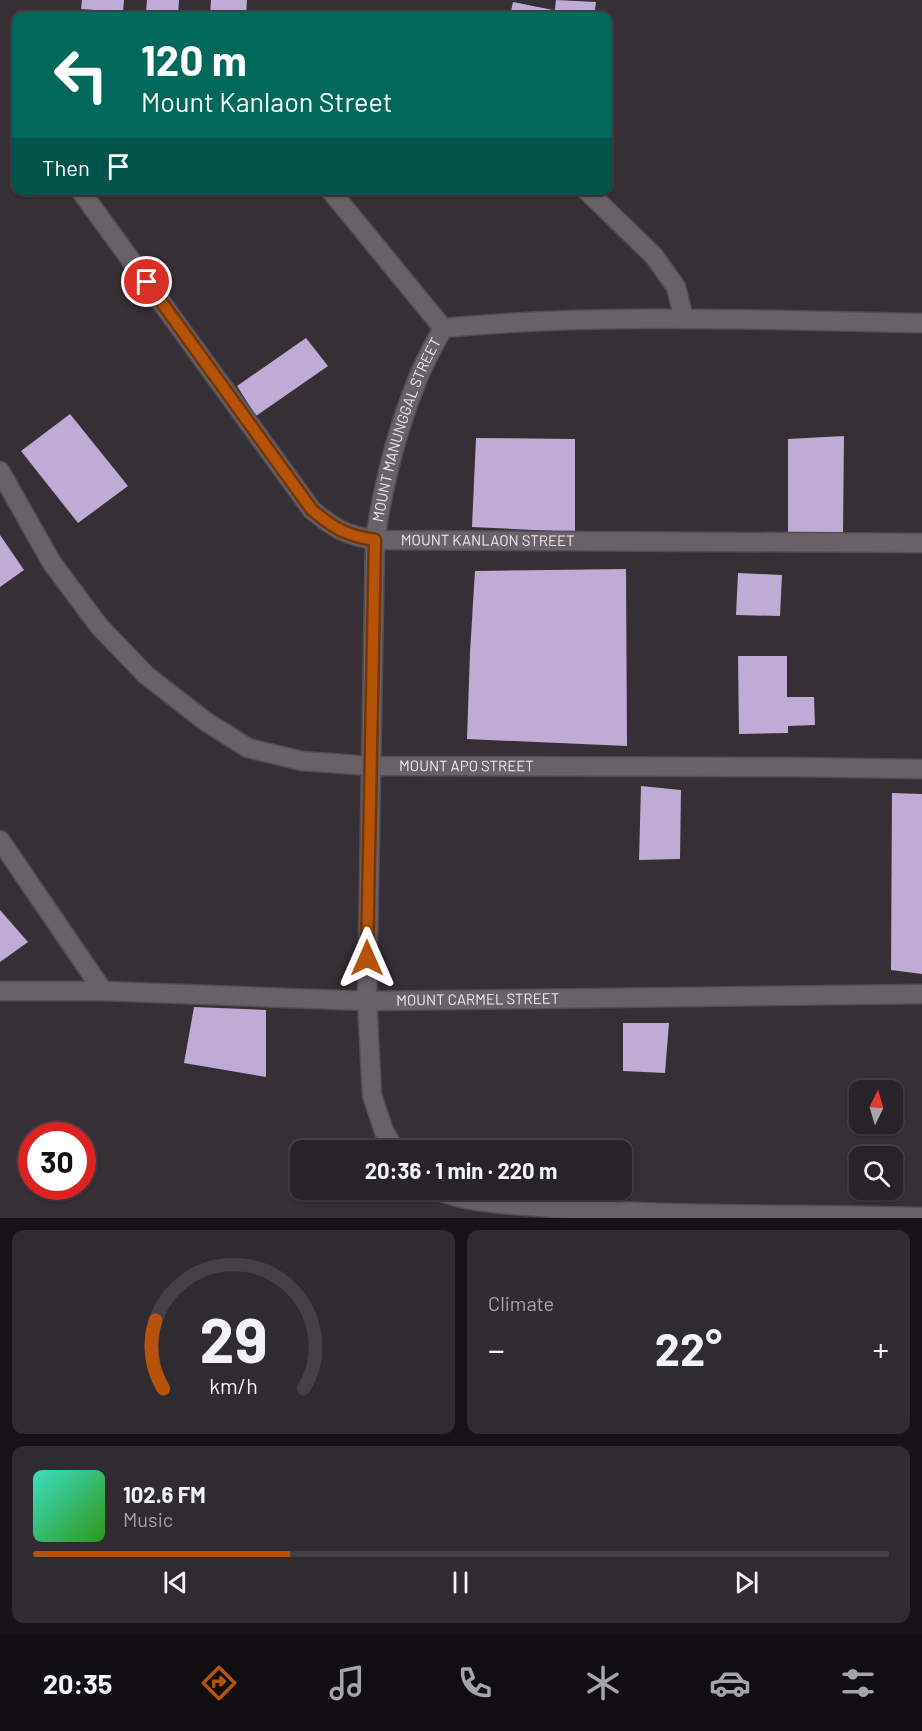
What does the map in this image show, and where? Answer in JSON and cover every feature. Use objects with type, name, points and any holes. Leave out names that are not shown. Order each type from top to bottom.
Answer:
[{"type":"street","name":"MOUNT KANLAON STREET","points":[[84,195],[312,510],[331,526],[351,536],[375,540],[922,543]]},
{"type":"street","points":[[334,195],[443,327]]},
{"type":"street","points":[[591,195],[654,256],[676,287],[684,319]]},
{"type":"street","name":"MOUNT MANUNGGAL STREET","points":[[389,1140],[372,1095],[367,1001],[375,540],[382,493],[395,442],[415,385],[443,327],[506,322],[684,319],[922,323]]},
{"type":"street","name":"MOUNT APO STREET","points":[[0,471],[52,563],[99,626],[146,675],[205,721],[248,748],[302,761],[371,766],[922,769]]},
{"type":"street","points":[[0,840],[103,991]]},
{"type":"street","name":"MOUNT CARMEL STREET","points":[[0,991],[103,991],[367,1001],[922,994]]},
{"type":"street","points":[[479,1200],[598,1211],[922,1217]]},
{"type":"building","points":[[82,0],[124,0],[123,12],[81,9]]},
{"type":"building","points":[[147,0],[179,0],[178,12],[146,12]]},
{"type":"building","points":[[211,0],[247,0],[246,12],[210,12]]},
{"type":"building","points":[[556,0],[596,2],[595,12],[554,12]]},
{"type":"building","points":[[513,2],[553,10],[553,12],[511,12]]},
{"type":"building","points":[[306,338],[328,366],[256,416],[237,386]]},
{"type":"building","points":[[70,414],[128,486],[78,523],[21,451]]},
{"type":"building","points":[[844,436],[843,532],[788,532],[788,439]]},
{"type":"building","points":[[476,438],[575,439],[575,532],[472,527]]},
{"type":"building","points":[[0,535],[24,570],[0,587]]},
{"type":"building","points":[[626,569],[627,746],[467,739],[475,571]]},
{"type":"building","points":[[738,573],[782,575],[780,616],[736,615]]},
{"type":"building","points":[[738,656],[787,656],[787,697],[814,697],[815,725],[788,726],[788,733],[739,734]]},
{"type":"building","points":[[641,786],[681,790],[680,859],[639,860]]},
{"type":"building","points":[[892,793],[922,794],[922,974],[891,970]]},
{"type":"building","points":[[0,910],[28,942],[0,962]]},
{"type":"building","points":[[194,1007],[266,1010],[266,1077],[184,1063]]},
{"type":"building","points":[[623,1023],[669,1023],[665,1073],[623,1071]]},
{"type":"route","points":[[147,282],[312,510],[331,526],[351,536],[375,540],[367,958]]}]
